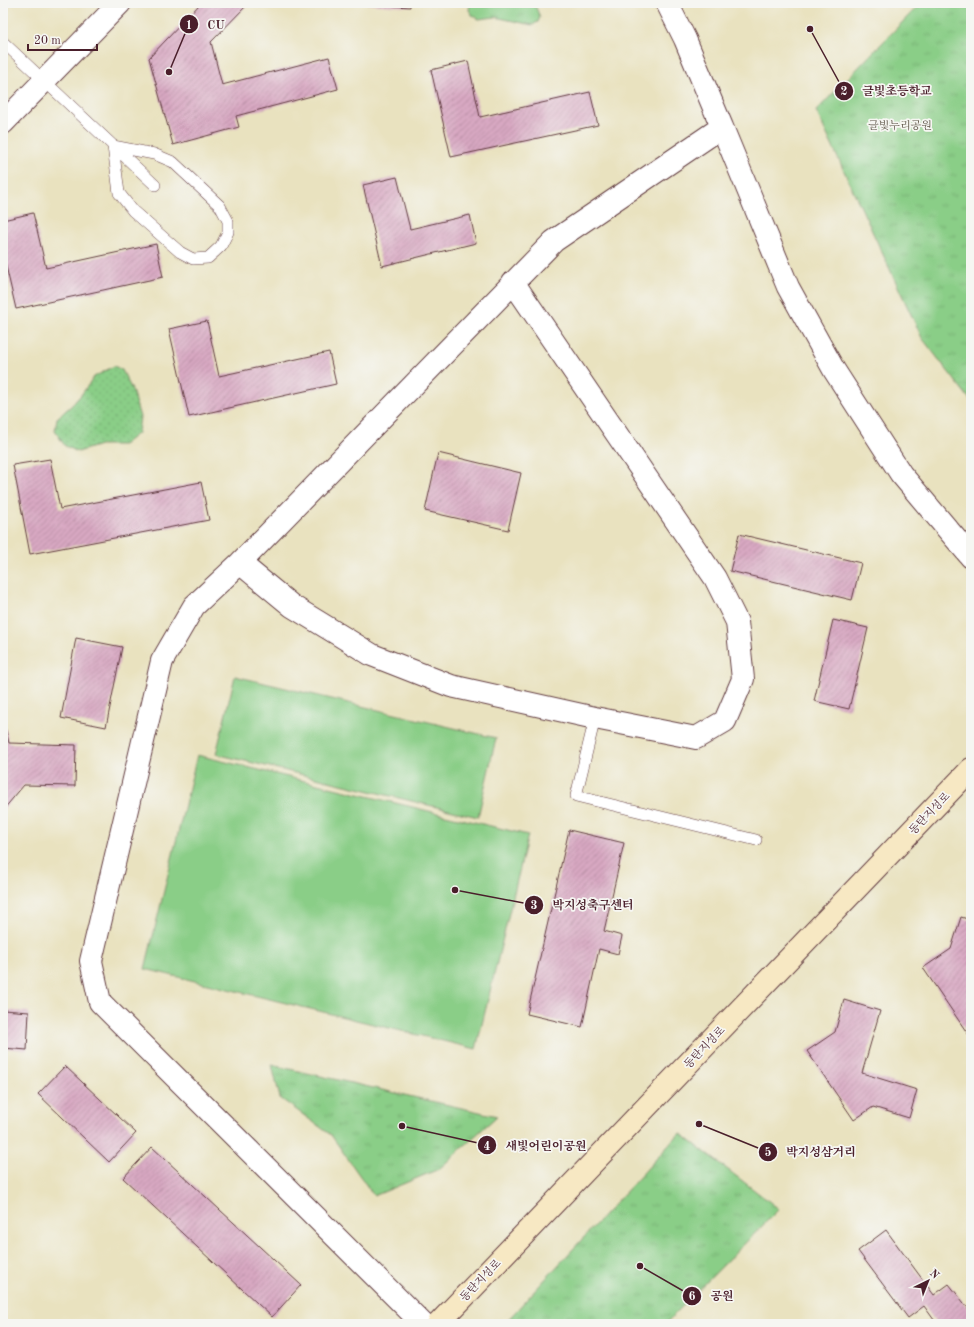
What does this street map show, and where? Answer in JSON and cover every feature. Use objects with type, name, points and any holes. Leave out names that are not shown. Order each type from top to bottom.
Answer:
[{"type":"main road","name":"동탄지성로","points":[[438,1324],[971,769]]},
{"type":"street","points":[[3,123],[120,3]]},
{"type":"street","points":[[667,3],[685,39],[788,287],[834,370],[901,474],[971,557]]},
{"type":"street","points":[[423,1324],[100,1002],[91,961],[162,661],[194,606],[240,563],[554,241],[722,127]]},
{"type":"street","points":[[240,563],[292,606],[372,655],[450,686],[595,718],[696,738],[725,721],[743,679],[737,622],[715,578],[513,282]]},
{"type":"lane","points":[[3,42],[155,185]]},
{"type":"lane","points":[[113,146],[154,154],[173,162],[220,206],[228,221],[228,232],[221,246],[208,258],[193,259],[180,252],[133,211],[119,193],[113,146]]},
{"type":"lane","points":[[595,718],[576,796],[756,840]]},
{"type":"green space","points":[[470,3],[534,3],[540,17],[538,22],[532,25],[495,17],[479,19],[473,16],[469,10]]},
{"type":"green space","name":"글빛누리공원","points":[[921,3],[971,3],[971,401],[922,338],[816,111]]},
{"type":"green space","points":[[114,366],[122,370],[132,390],[140,417],[138,433],[123,445],[100,445],[78,452],[65,446],[55,431],[57,418],[81,395],[94,377]]},
{"type":"green space","points":[[235,676],[496,738],[478,817],[216,754]]},
{"type":"green space","points":[[197,755],[528,835],[476,1049],[145,969]]},
{"type":"green space","points":[[272,1065],[497,1116],[439,1169],[374,1196],[331,1135],[280,1098]]},
{"type":"green space","points":[[680,1133],[779,1209],[665,1324],[504,1324]]},
{"type":"building","points":[[201,3],[249,3],[211,42],[222,85],[329,57],[338,89],[236,116],[239,127],[173,145],[149,58]]},
{"type":"building","points":[[410,3],[410,7],[368,4]]},
{"type":"building","points":[[468,61],[480,117],[590,92],[598,125],[451,157],[431,70]]},
{"type":"building","points":[[397,177],[410,229],[470,215],[476,243],[382,266],[363,185]]},
{"type":"building","points":[[33,213],[46,268],[156,244],[163,277],[16,309],[3,253],[3,220]]},
{"type":"building","points":[[207,321],[219,376],[329,352],[336,384],[189,417],[169,329]]},
{"type":"building","points":[[438,453],[521,473],[508,530],[425,511]]},
{"type":"building","points":[[50,459],[60,509],[201,482],[209,520],[30,554],[13,465]]},
{"type":"building","points":[[739,534],[861,563],[852,600],[730,571]]},
{"type":"building","points":[[833,620],[868,628],[849,709],[814,701]]},
{"type":"building","points":[[76,638],[122,647],[106,727],[61,718]]},
{"type":"building","points":[[3,719],[9,743],[76,745],[75,786],[24,785],[3,810]]},
{"type":"building","points":[[569,830],[624,843],[604,931],[622,936],[618,954],[599,949],[582,1027],[527,1014]]},
{"type":"building","points":[[961,917],[971,920],[970,1037],[923,968],[951,949]]},
{"type":"building","points":[[844,1000],[880,1011],[862,1073],[917,1090],[909,1118],[873,1107],[854,1120],[807,1051],[835,1032]]},
{"type":"building","points":[[3,1010],[29,1012],[27,1050],[3,1048]]},
{"type":"building","points":[[65,1066],[136,1133],[109,1162],[38,1094]]},
{"type":"building","points":[[152,1147],[301,1285],[272,1317],[123,1178]]},
{"type":"building","points":[[886,1230],[934,1295],[949,1284],[971,1312],[971,1324],[937,1324],[924,1306],[908,1318],[858,1251]]},
{"type":"place","name":"글빛초등학교","points":[[810,29]]},
{"type":"place","name":"CU","points":[[169,72]]},
{"type":"place","name":"박지성축구센터","points":[[455,890]]},
{"type":"place","name":"박지성삼거리","points":[[699,1124]]},
{"type":"place","name":"새빛어린이공원","points":[[402,1126]]},
{"type":"place","name":"공원","points":[[640,1266]]}]
